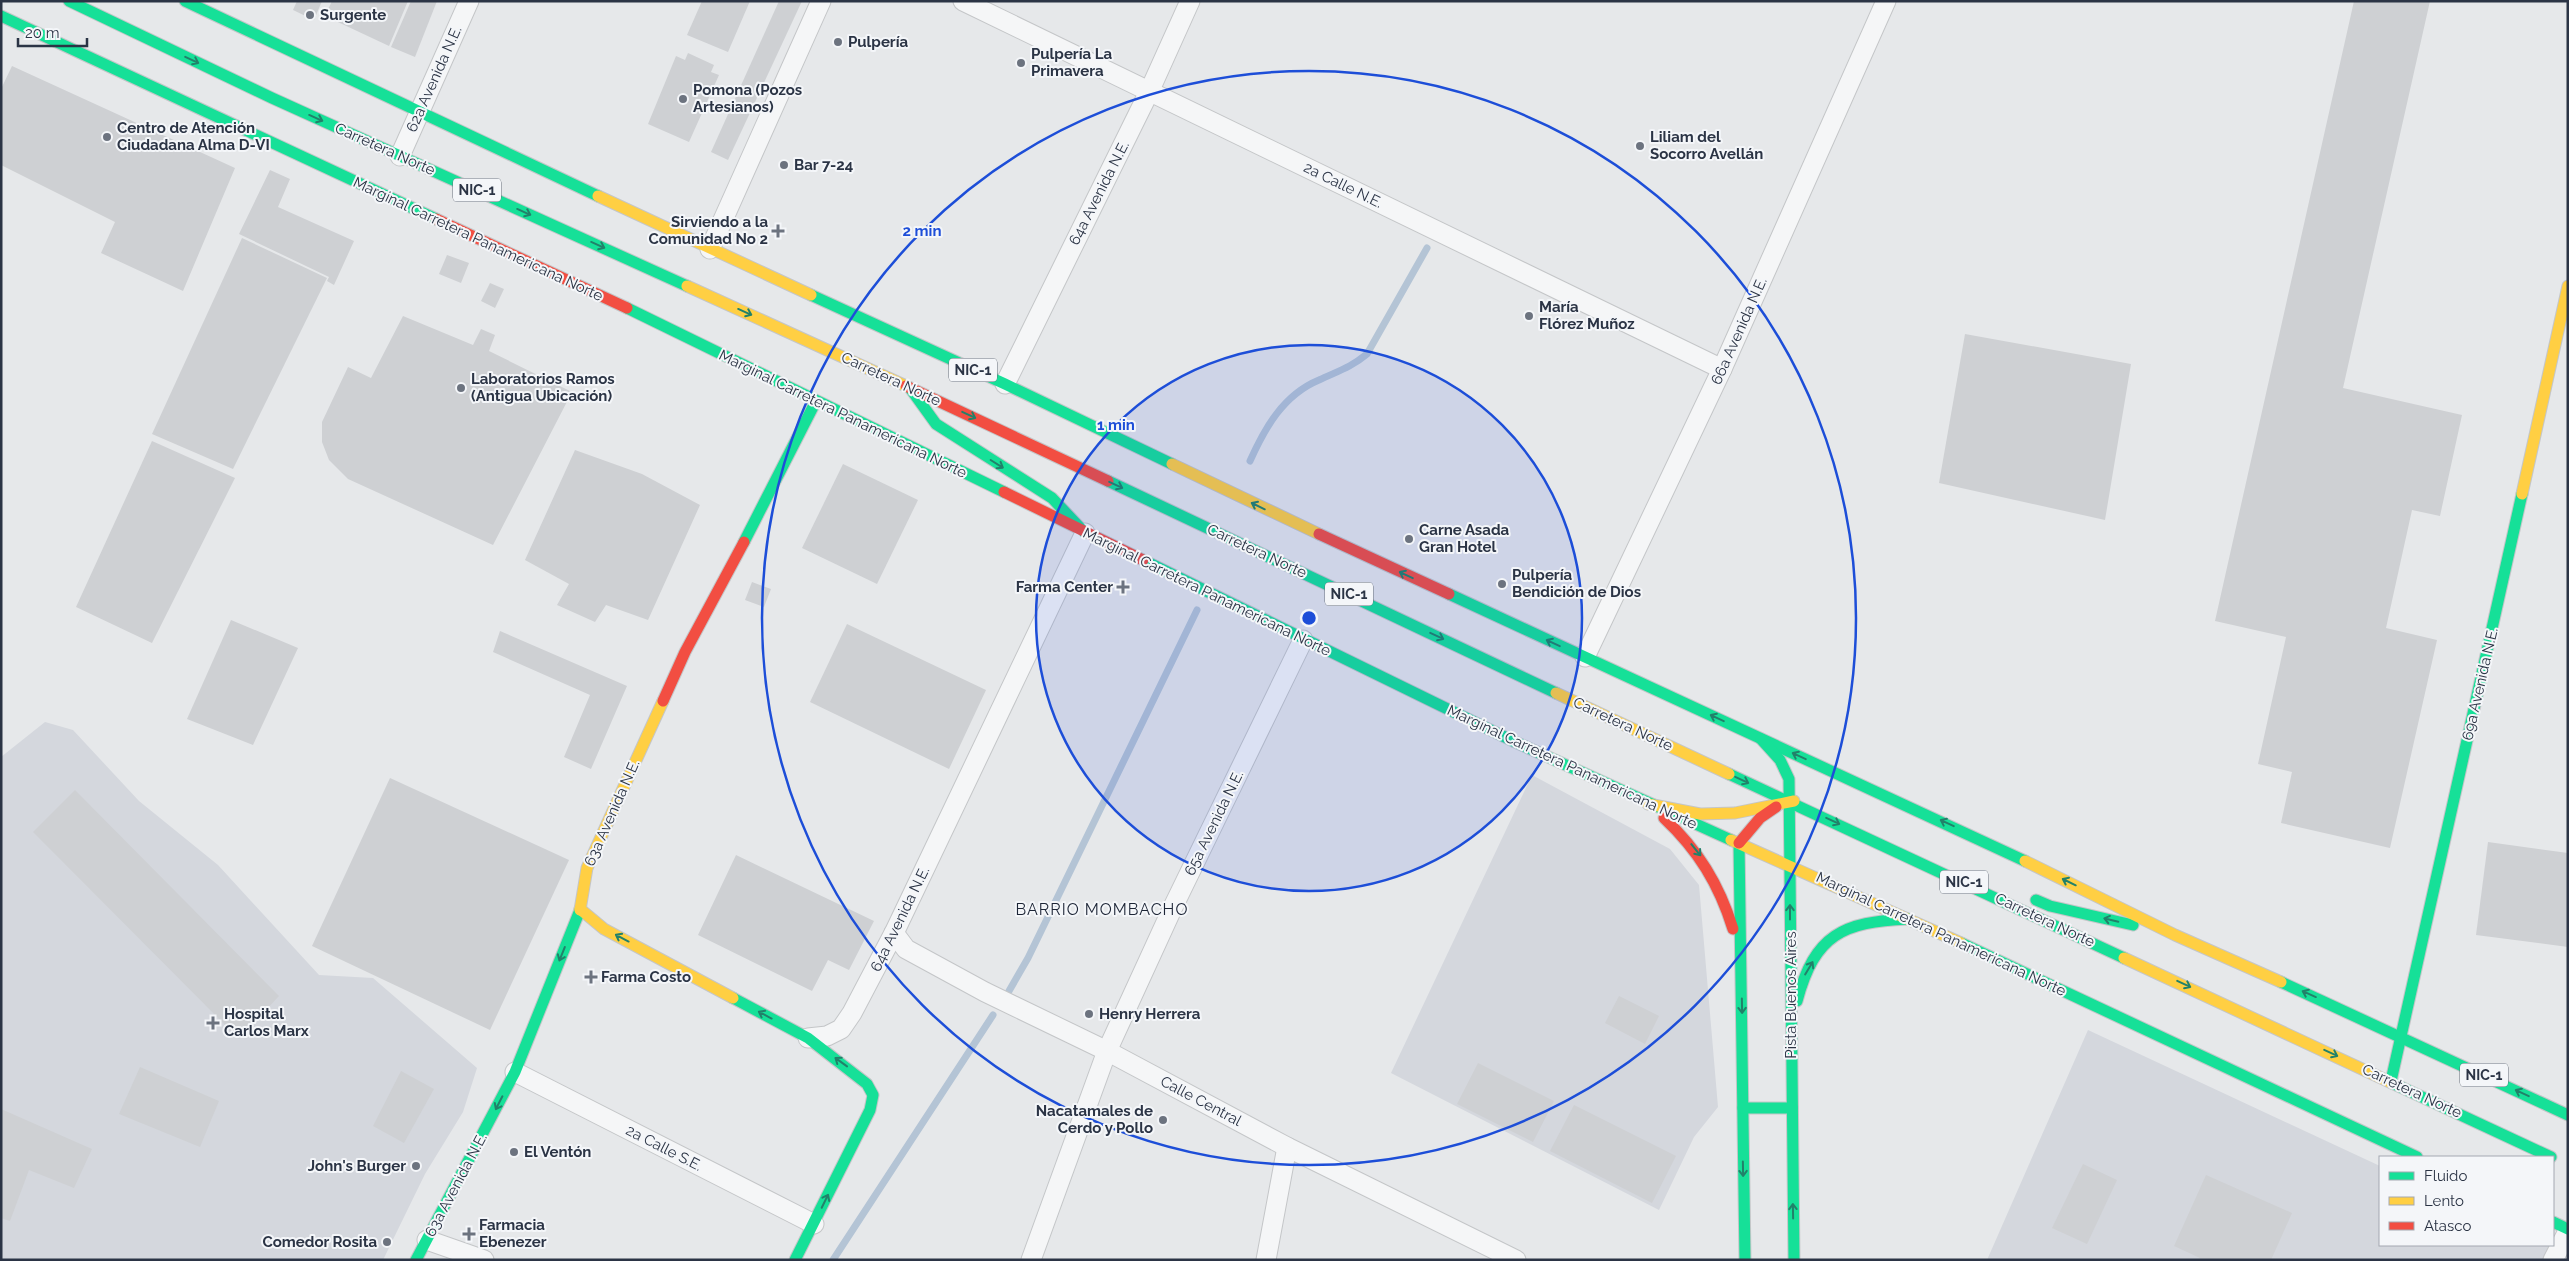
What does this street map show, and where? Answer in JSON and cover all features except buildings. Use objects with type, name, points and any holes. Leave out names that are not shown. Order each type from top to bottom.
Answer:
[{"type":"main road","name":"Carretera Norte","points":[[69,1],[400,156],[909,387],[2550,1156]]},
{"type":"main road","name":"NIC-1","points":[[185,1],[710,250],[1005,384],[1307,529],[1991,844],[2176,935],[2401,1036],[2568,1115]]},
{"type":"main road","name":"Marginal Carretera Panamericana Norte","points":[[1,16],[631,310],[1303,640],[1648,804],[1790,864],[1911,919],[2415,1156]]},
{"type":"main road","name":"69a Avenida N.E.","points":[[2391,1081],[2568,286]]},
{"type":"main road","points":[[909,387],[936,424],[1052,498],[1085,533]]},
{"type":"main road","name":"63a Avenida N.E.","points":[[416,1260],[514,1072],[580,909],[587,868],[685,652],[775,484],[816,401]]},
{"type":"main road","name":"Pista Buenos Aires","points":[[1761,739],[1780,760],[1789,779],[1794,1260]]},
{"type":"main road","points":[[1648,804],[1700,814],[1726,813],[1789,801],[1825,804]]},
{"type":"main road","points":[[1745,1260],[1739,843],[1753,823],[1766,812],[1789,801]]},
{"type":"main road","points":[[1648,804],[1697,851],[1715,880],[1729,913],[1741,957]]},
{"type":"main road","points":[[2023,894],[2050,906],[2176,935]]},
{"type":"main road","points":[[580,909],[604,929],[808,1038],[859,1076],[873,1095],[867,1117],[795,1260]]},
{"type":"main road","points":[[1791,1031],[1802,980],[1821,948],[1850,927],[1879,921],[1911,919]]},
{"type":"main road","points":[[1743,1108],[1792,1108]]},
{"type":"main road","points":[[2554,1223],[2568,1230]]},
{"type":"street","name":"62a Avenida N.E.","points":[[400,156],[469,1]]},
{"type":"street","points":[[710,250],[821,1]]},
{"type":"street","name":"2a Calle N.E.","points":[[962,1],[1722,369]]},
{"type":"street","name":"64a Avenida N.E.","points":[[1005,384],[1149,92],[1190,1]]},
{"type":"street","name":"66a Avenida N.E.","points":[[1585,657],[1722,369],[1886,1]]},
{"type":"street","name":"64a Avenida N.E.","points":[[808,1038],[826,1036],[840,1029],[852,1013],[894,933],[1085,533]]},
{"type":"street","name":"65a Avenida N.E.","points":[[1031,1260],[1106,1052],[1173,908],[1303,640]]},
{"type":"street","name":"Calle Central","points":[[894,933],[906,949],[1014,1008],[1106,1052],[1287,1147],[1516,1260]]},
{"type":"street","name":"2a Calle S.E.","points":[[514,1072],[814,1224]]},
{"type":"street","points":[[1266,1260],[1287,1147]]},
{"type":"street","points":[[2553,1260],[2568,1230]]},
{"type":"street","points":[[427,1240],[484,1260]]},
{"type":"shaded area","name":"Hospital Carlos Marx","points":[[45,722],[73,730],[139,801],[218,865],[319,975],[373,978],[477,1068],[463,1112],[425,1174],[383,1260],[1,1260],[1,757]]},
{"type":"shaded area","points":[[1532,775],[1670,849],[1699,885],[1718,1107],[1694,1137],[1659,1210],[1391,1073]]},
{"type":"shaded area","points":[[2088,1030],[2379,1166],[2379,1246],[2550,1247],[2546,1260],[1987,1260]]},
{"type":"waterway","points":[[1250,461],[1269,425],[1295,394],[1306,386],[1349,366],[1367,354],[1427,248]]},
{"type":"waterway","points":[[1009,991],[1028,958],[1197,610]]},
{"type":"waterway","points":[[833,1260],[993,1015]]},
{"type":"traffic: fast","points":[[69,1],[272,98],[687,286]]},
{"type":"traffic: fast","points":[[185,1],[598,196]]},
{"type":"traffic: fast","points":[[1,16],[436,219]]},
{"type":"traffic: fast","points":[[811,295],[1005,384],[1172,464]]},
{"type":"traffic: fast","points":[[627,308],[1004,492]]},
{"type":"traffic: fast","points":[[910,388],[936,424],[1052,498],[1085,533]]},
{"type":"traffic: fast","points":[[744,542],[816,401]]},
{"type":"traffic: fast","points":[[1108,481],[1556,693]]},
{"type":"traffic: fast","points":[[2391,1081],[2522,494]]},
{"type":"traffic: fast","points":[[1143,560],[1513,741],[1731,840]]},
{"type":"traffic: fast","points":[[1449,594],[2025,861]]},
{"type":"traffic: fast","points":[[1761,739],[1780,760],[1789,779],[1794,1260]]},
{"type":"traffic: fast","points":[[1729,774],[2124,958]]},
{"type":"traffic: fast","points":[[1739,843],[1745,1260]]},
{"type":"traffic: fast","points":[[2036,900],[2050,906],[2133,925]]},
{"type":"traffic: fast","points":[[416,1260],[515,1072],[580,910]]},
{"type":"traffic: fast","points":[[1797,1001],[1804,978],[1813,960],[1823,946],[1835,936],[1866,924],[1908,919]]},
{"type":"traffic: fast","points":[[1961,943],[2415,1156]]},
{"type":"traffic: fast","points":[[2281,982],[2568,1115]]},
{"type":"traffic: fast","points":[[733,998],[808,1038],[867,1084],[873,1095],[870,1110],[795,1260]]},
{"type":"traffic: fast","points":[[2392,1083],[2549,1156]]},
{"type":"traffic: fast","points":[[1743,1108],[1792,1108]]},
{"type":"traffic: fast","points":[[2554,1222],[2568,1229]]},
{"type":"traffic: slow","points":[[598,196],[811,295]]},
{"type":"traffic: slow","points":[[687,286],[906,386]]},
{"type":"traffic: slow","points":[[2522,494],[2568,286]]},
{"type":"traffic: slow","points":[[1172,464],[1319,534]]},
{"type":"traffic: slow","points":[[1556,693],[1729,774]]},
{"type":"traffic: slow","points":[[580,910],[587,868],[663,701]]},
{"type":"traffic: slow","points":[[1648,804],[1700,814],[1735,813],[1794,801]]},
{"type":"traffic: slow","points":[[1731,840],[1961,943]]},
{"type":"traffic: slow","points":[[2025,861],[2175,935],[2281,982]]},
{"type":"traffic: slow","points":[[580,909],[604,929],[733,998]]},
{"type":"traffic: slow","points":[[2124,958],[2392,1083]]},
{"type":"traffic: jam","points":[[436,219],[627,308]]},
{"type":"traffic: jam","points":[[906,386],[1108,481]]},
{"type":"traffic: jam","points":[[1004,492],[1143,560]]},
{"type":"traffic: jam","points":[[1319,534],[1449,594]]},
{"type":"traffic: jam","points":[[663,701],[685,652],[744,542]]},
{"type":"traffic: jam","points":[[1739,843],[1760,818],[1776,807]]},
{"type":"traffic: jam","points":[[1664,818],[1697,855],[1706,869],[1721,897],[1733,929]]},
{"type":"place","name":"Surgente","points":[[310,15]]},
{"type":"place","name":"Pulpería","points":[[838,42]]},
{"type":"place","name":"Pulpería La Primavera","points":[[1021,63]]},
{"type":"place","name":"Pomona (Pozos Artesianos)","points":[[683,99]]},
{"type":"place","name":"Centro de Atención Ciudadana Alma D-VI","points":[[107,137]]},
{"type":"place","name":"Liliam del Socorro Avellán","points":[[1640,146]]},
{"type":"place","name":"Bar 7-24","points":[[784,165]]},
{"type":"place","name":"Sirviendo a la Comunidad No 2","points":[[778,231]]},
{"type":"place","name":"María Flórez Muñoz","points":[[1529,316]]},
{"type":"place","name":"Laboratorios Ramos (Antigua Ubicación)","points":[[461,388]]},
{"type":"place","name":"Carne Asada Gran Hotel","points":[[1409,539]]},
{"type":"place","name":"Pulpería Bendición de Dios","points":[[1502,584]]},
{"type":"place","name":"Farma Center","points":[[1123,587]]},
{"type":"place","name":"Farma Costo","points":[[591,977]]},
{"type":"place","name":"Henry Herrera","points":[[1089,1014]]},
{"type":"place","name":"Hospital Carlos Marx","points":[[213,1023]]},
{"type":"place","name":"Nacatamales de Cerdo y Pollo","points":[[1163,1120]]},
{"type":"place","name":"El Ventón","points":[[514,1152]]},
{"type":"place","name":"John's Burger","points":[[416,1166]]},
{"type":"place","name":"Farmacia Ebenezer","points":[[469,1234]]},
{"type":"place","name":"Comedor Rosita","points":[[387,1242]]},
{"type":"district","name":"BARRIO MOMBACHO","points":[[1102,909]]}]
